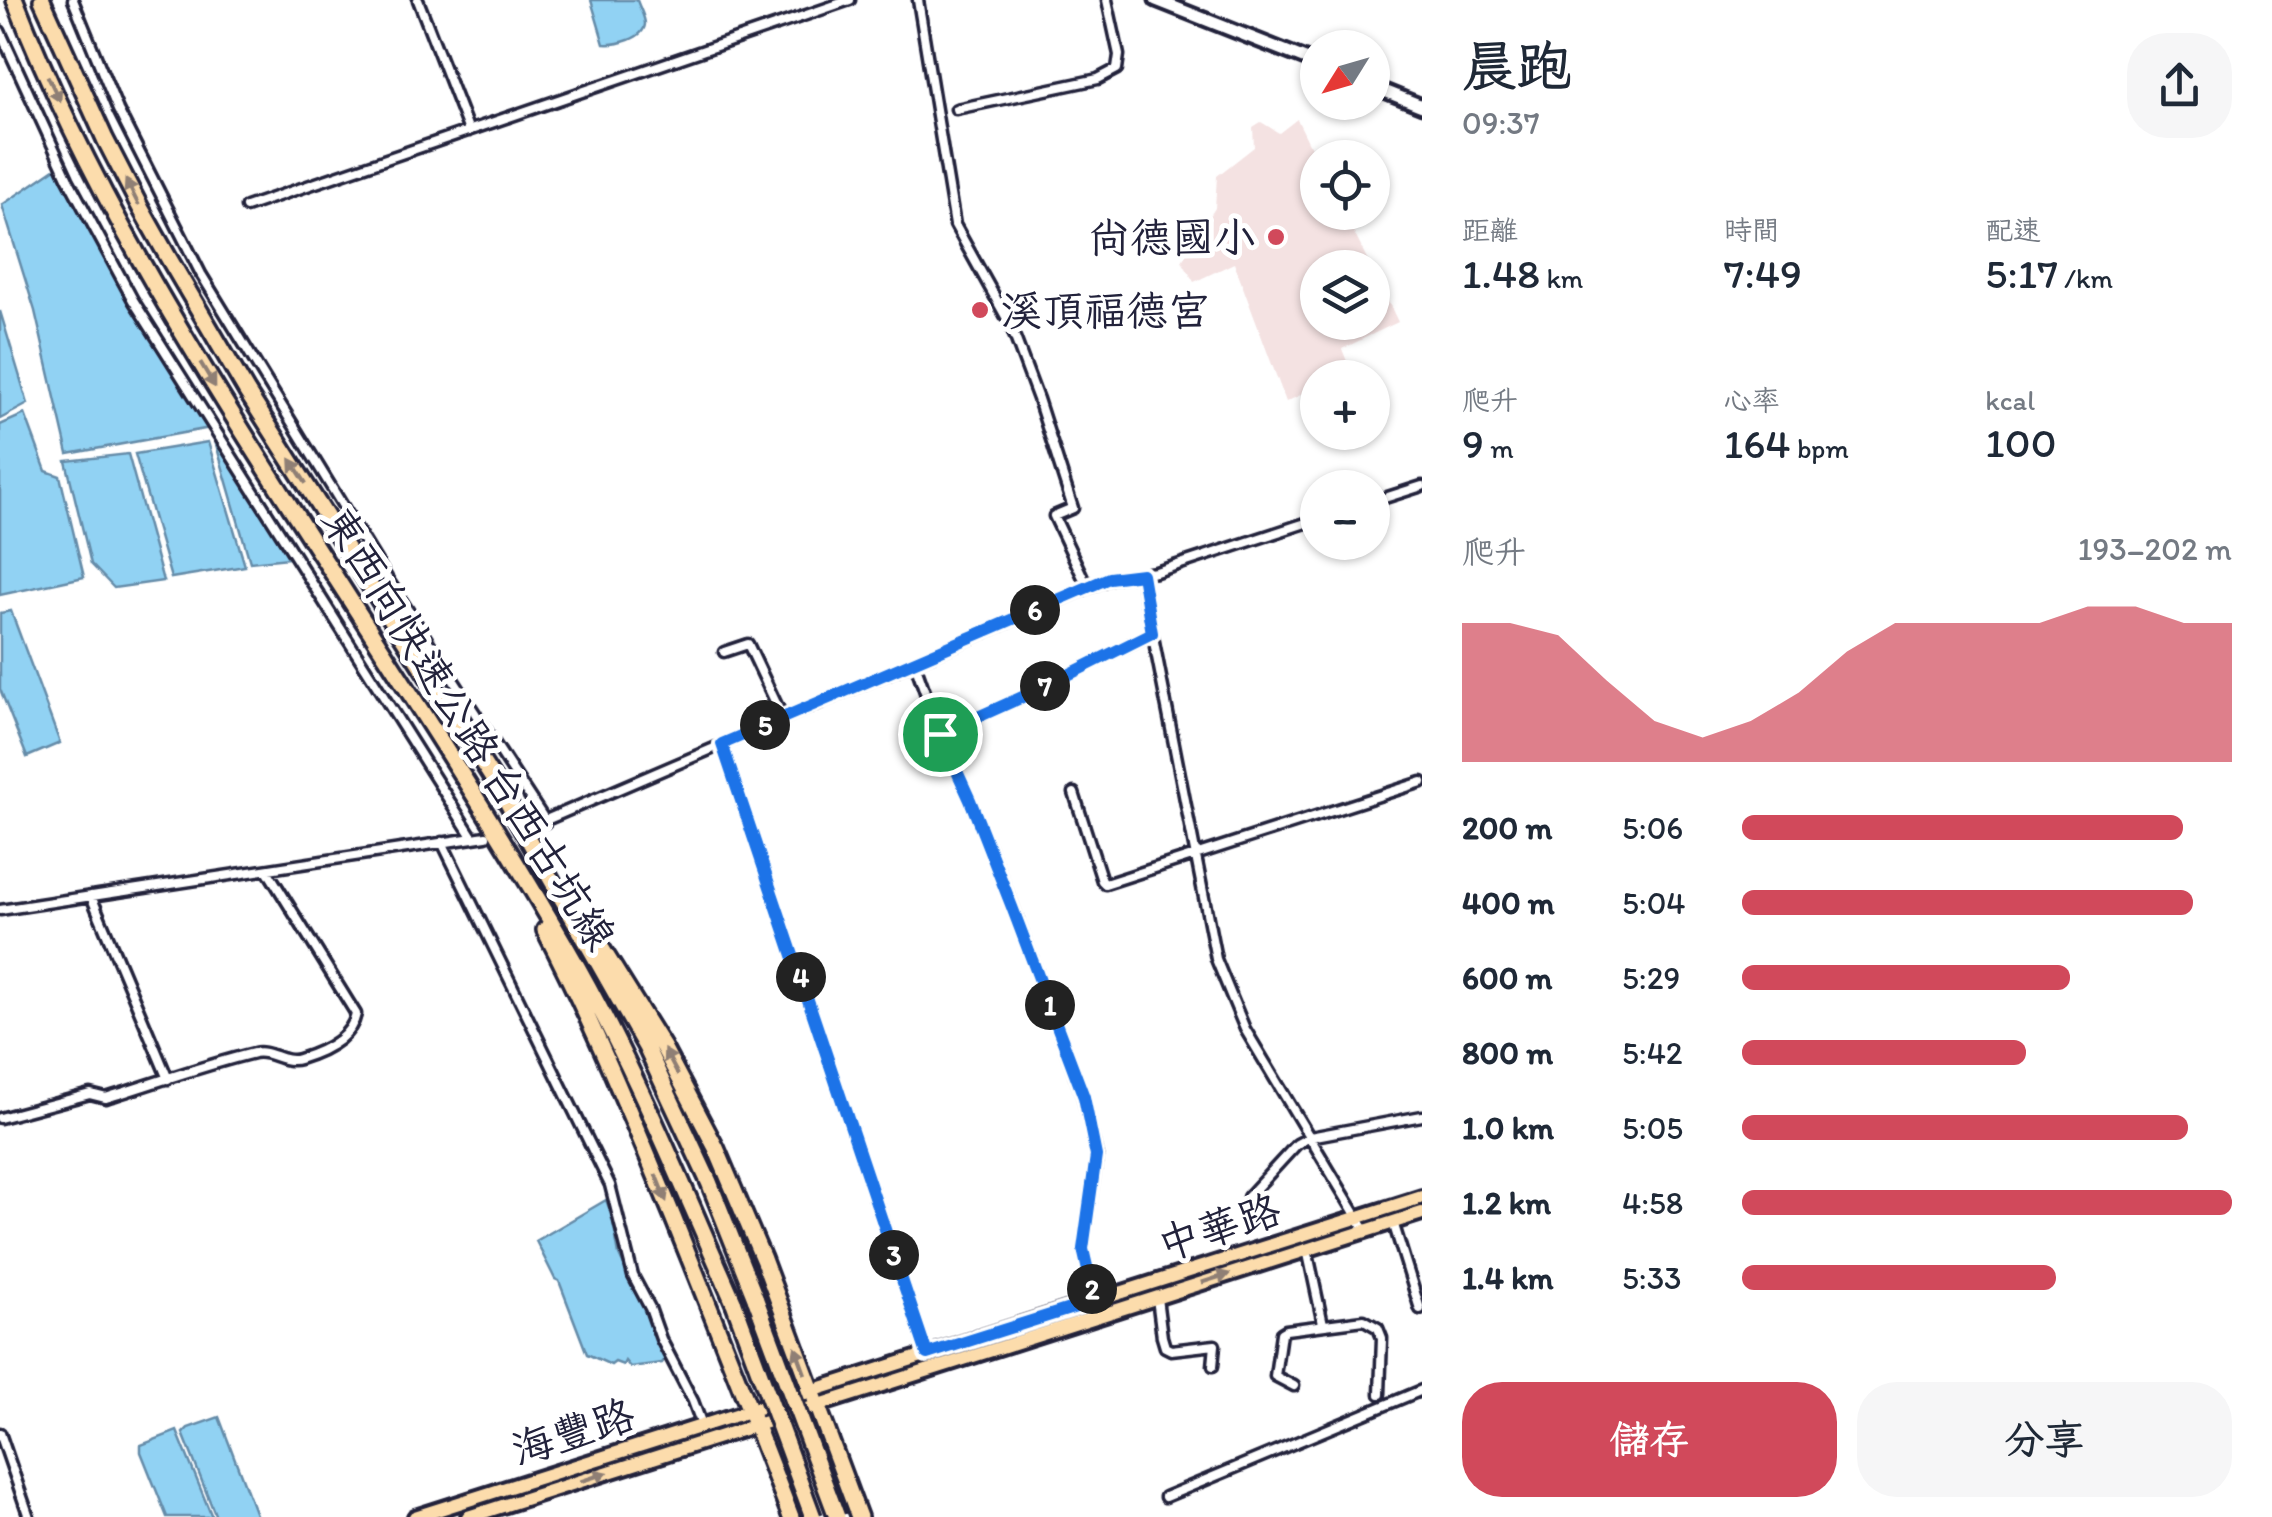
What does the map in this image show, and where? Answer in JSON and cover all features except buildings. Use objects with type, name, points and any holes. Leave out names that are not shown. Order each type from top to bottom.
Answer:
[{"type":"highway","name":"東西向快速公路 台西古坑線","points":[[15,0],[35,52],[87,158],[169,309],[568,949],[638,1084],[734,1302],[813,1517]]},
{"type":"highway","name":"東西向快速公路 台西古坑線","points":[[42,0],[150,225],[246,392],[505,798],[646,1047],[710,1182],[837,1517]]},
{"type":"highway","points":[[505,798],[663,1047],[716,1148],[763,1259],[859,1517]]},
{"type":"highway","points":[[486,815],[570,979],[621,1092],[792,1517]]},
{"type":"main road","name":"中華路","points":[[814,1400],[927,1354],[1422,1197]]},
{"type":"main road","name":"中華路","points":[[754,1418],[1157,1298],[1422,1213]]},
{"type":"main road","name":"海豐路","points":[[415,1517],[702,1425],[754,1418]]},
{"type":"main road","name":"海豐路","points":[[468,1517],[754,1418]]},
{"type":"street","points":[[73,0],[118,110],[201,274],[387,578],[546,822]]},
{"type":"street","points":[[418,0],[469,132]]},
{"type":"street","points":[[246,207],[850,0]]},
{"type":"street","points":[[918,0],[955,224],[1010,324],[1038,398],[1073,508],[1054,516],[1088,588]]},
{"type":"street","points":[[956,110],[1098,80],[1117,69],[1119,55],[1107,0]]},
{"type":"street","points":[[1156,0],[1175,4],[1300,56]]},
{"type":"street","points":[[0,31],[68,180],[132,300],[473,838]]},
{"type":"street","points":[[1390,93],[1422,106]]},
{"type":"street","points":[[1390,496],[1422,486]]},
{"type":"street","points":[[532,826],[1109,578],[1156,572],[1300,526]]},
{"type":"street","points":[[1142,574],[1216,959],[1245,1029],[1365,1230]]},
{"type":"street","points":[[940,734],[1152,633]]},
{"type":"street","points":[[724,652],[748,644],[782,718]]},
{"type":"street","points":[[914,661],[1084,1097],[1096,1156],[1083,1249],[1095,1301]]},
{"type":"street","points":[[722,744],[927,1354]]},
{"type":"street","points":[[1074,793],[1105,884],[1422,782]]},
{"type":"street","points":[[0,910],[486,836]]},
{"type":"street","points":[[442,842],[610,1186],[633,1276],[702,1425]]},
{"type":"street","points":[[0,1118],[90,1094],[106,1098],[260,1051],[296,1060],[346,1035],[356,1014],[267,870]]},
{"type":"street","points":[[90,896],[168,1079]]},
{"type":"street","points":[[1248,1197],[1297,1144],[1310,1137],[1422,1116]]},
{"type":"street","points":[[1393,1222],[1420,1309]]},
{"type":"street","points":[[1308,1249],[1323,1324]]},
{"type":"street","points":[[1157,1298],[1165,1347],[1171,1350],[1214,1346],[1213,1366]]},
{"type":"street","points":[[1294,1386],[1275,1376],[1280,1334],[1364,1320],[1372,1322],[1382,1338],[1380,1394]]},
{"type":"street","points":[[1166,1498],[1422,1390]]},
{"type":"street","points":[[0,1433],[28,1517]]},
{"type":"shaded area","name":"尚德國小","points":[[1297,119],[1307,140],[1300,140],[1300,230],[1352,230],[1362,250],[1300,250],[1300,340],[1361,340],[1342,349],[1346,360],[1300,360],[1300,395],[1286,402],[1234,263],[1194,282],[1182,261],[1215,208],[1217,176],[1254,147],[1253,127],[1261,122],[1279,133]]},
{"type":"shaded area","name":"尚德國小","points":[[1390,305],[1398,322],[1390,326]]},
{"type":"water","points":[[591,0],[637,0],[645,21],[640,34],[604,44]]},
{"type":"water","points":[[56,168],[129,299],[210,428],[68,454],[35,311],[2,205]]},
{"type":"water","points":[[0,311],[28,404],[0,419]]},
{"type":"water","points":[[25,414],[46,471],[60,476],[84,577],[0,595],[0,425]]},
{"type":"water","points":[[213,434],[289,558],[250,562]]},
{"type":"water","points":[[208,442],[245,566],[171,578],[135,454]]},
{"type":"water","points":[[128,454],[163,581],[114,588],[91,564],[66,461]]},
{"type":"water","points":[[11,611],[60,743],[27,757],[0,689],[0,613]]},
{"type":"water","points":[[606,1200],[619,1255],[662,1346],[662,1363],[630,1367],[625,1361],[623,1365],[611,1365],[587,1354],[559,1281],[536,1241]]},
{"type":"water","points":[[219,1417],[257,1517],[216,1517],[183,1433]]},
{"type":"water","points":[[177,1431],[212,1517],[167,1517],[141,1445]]},
{"type":"place","name":"尚德國小","points":[[1276,237]]},
{"type":"place","name":"溪頂福德宮","points":[[980,310]]},
{"type":"route","points":[[1142,574],[1152,633],[940,734],[970,800],[1084,1097],[1096,1156],[1083,1249],[1095,1301],[927,1354],[722,744],[1109,578],[1142,574]]}]
